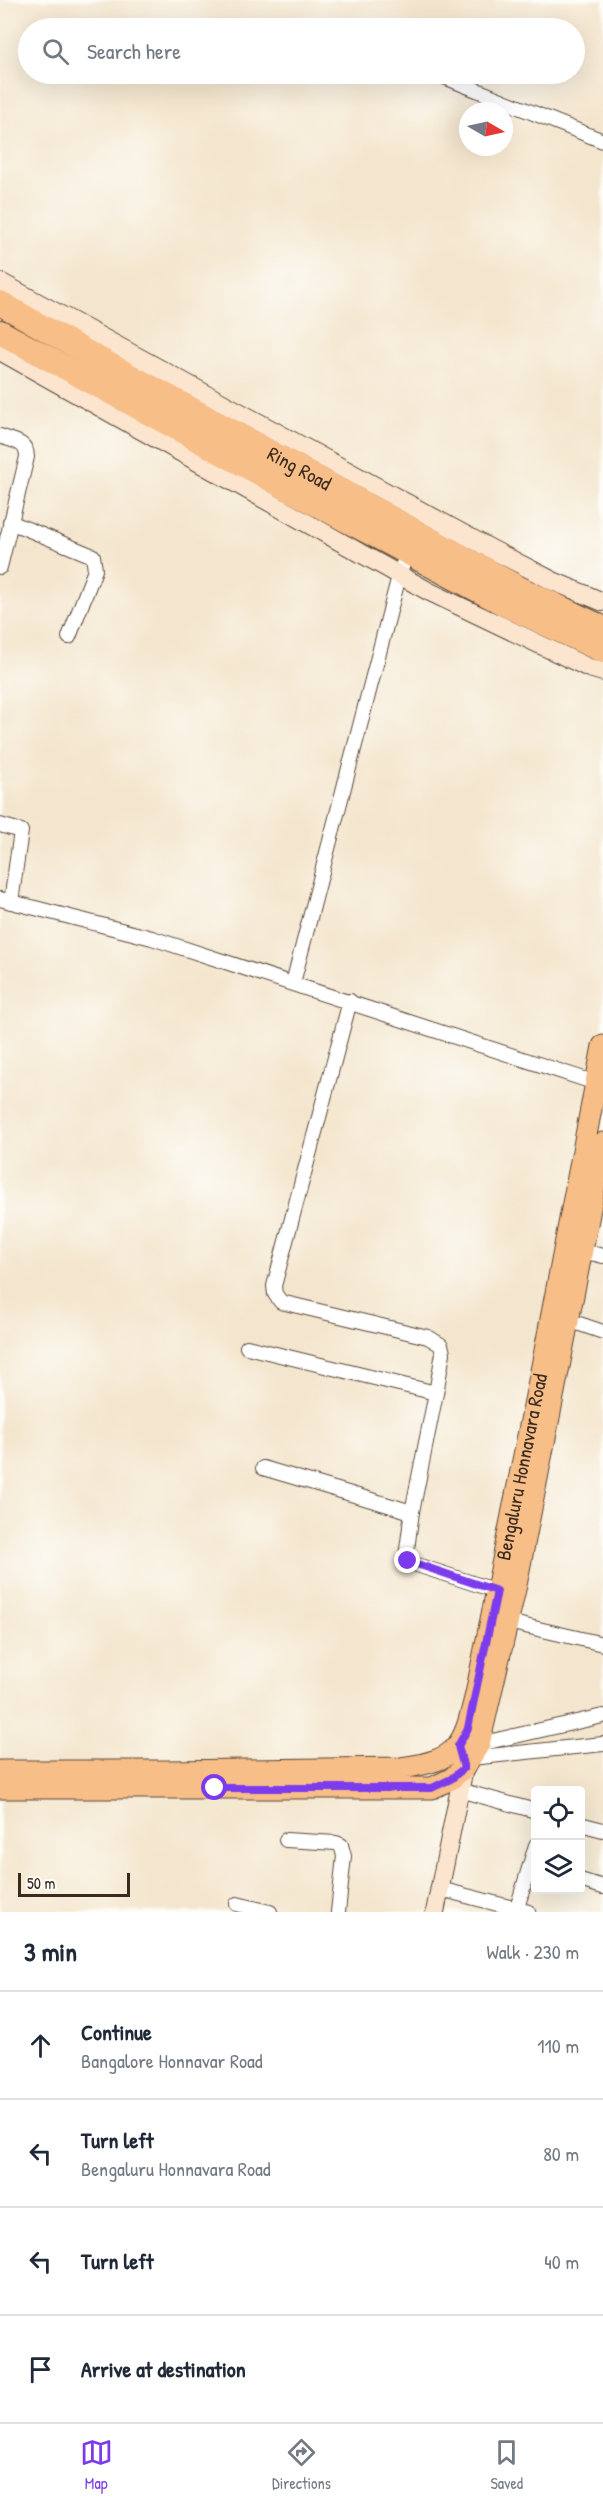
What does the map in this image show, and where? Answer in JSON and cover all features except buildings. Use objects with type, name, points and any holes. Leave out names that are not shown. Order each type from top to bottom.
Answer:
[{"type":"highway","name":"Ring Road","points":[[0,303],[407,552],[510,607],[603,651]]},
{"type":"highway","name":"Ring Road","points":[[0,332],[220,439],[375,498],[487,558],[603,627]]},
{"type":"main road","name":"Bengaluru Honnavara Road","points":[[468,1754],[468,1728],[497,1591],[603,1046]]},
{"type":"main road","points":[[0,1771],[113,1780],[432,1788],[451,1779],[468,1754],[508,1622],[568,1320],[593,1253],[603,1143]]},
{"type":"main road","points":[[0,1788],[113,1780]]},
{"type":"street","points":[[462,84],[603,141]]},
{"type":"street","points":[[0,282],[220,439],[399,576],[499,626],[589,668],[603,672]]},
{"type":"street","points":[[0,351],[220,439]]},
{"type":"street","points":[[0,436],[21,444],[27,450],[0,567]]},
{"type":"street","points":[[10,522],[93,556],[95,570],[69,637]]},
{"type":"street","points":[[293,983],[407,552]]},
{"type":"street","points":[[487,558],[553,581],[603,602]]},
{"type":"street","points":[[0,825],[21,831],[6,900],[152,938],[596,1083]]},
{"type":"street","points":[[350,1001],[274,1286],[275,1294],[280,1302],[437,1341],[441,1345],[443,1353],[406,1547],[408,1561],[497,1591]]},
{"type":"street","points":[[568,1320],[603,1332]]},
{"type":"street","points":[[248,1347],[436,1393]]},
{"type":"street","points":[[263,1468],[412,1512]]},
{"type":"street","points":[[508,1622],[603,1644]]},
{"type":"street","points":[[468,1754],[603,1716]]},
{"type":"street","points":[[468,1754],[603,1744]]},
{"type":"street","points":[[435,1912],[468,1754]]},
{"type":"street","points":[[459,1791],[531,1810]]},
{"type":"street","points":[[585,1825],[603,1830]]},
{"type":"street","points":[[286,1840],[341,1845],[344,1856],[338,1912]]},
{"type":"street","points":[[440,1889],[523,1910],[531,1875]]},
{"type":"street","points":[[585,1882],[603,1887]]},
{"type":"street","points":[[237,1904],[270,1912]]},
{"type":"route","points":[[215,1788],[432,1788],[451,1779],[464,1768],[458,1746],[468,1728],[497,1591],[408,1561]]}]
